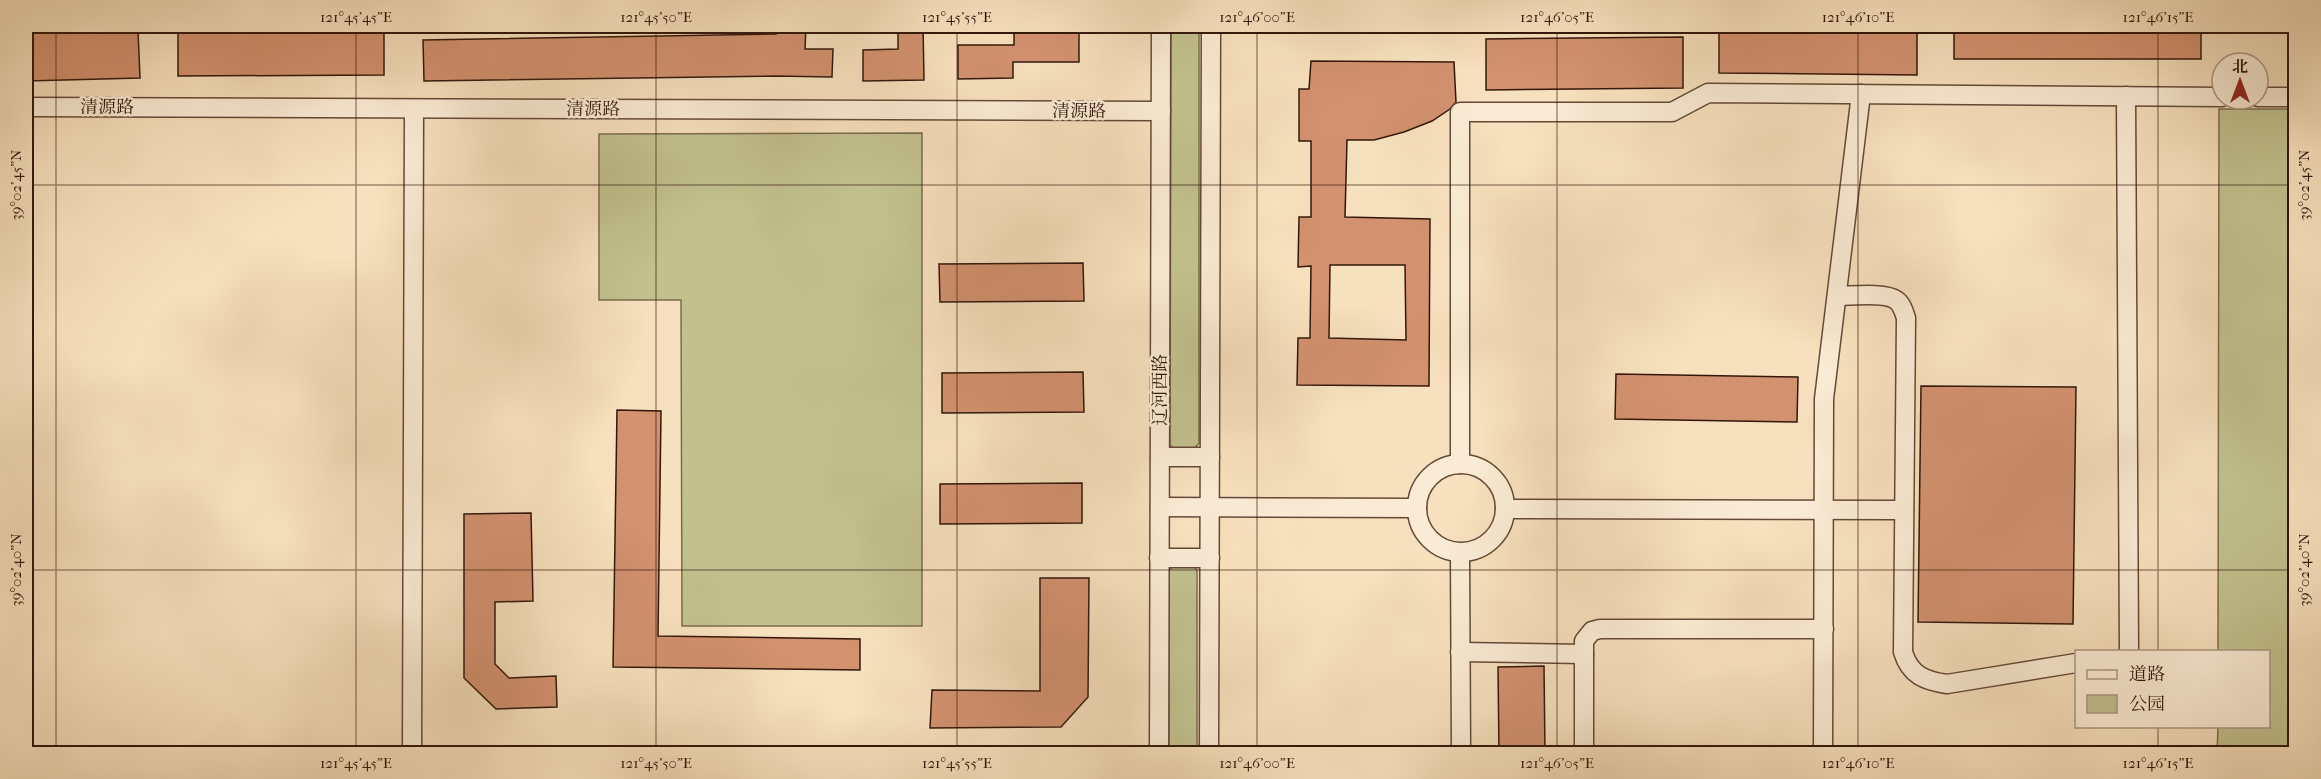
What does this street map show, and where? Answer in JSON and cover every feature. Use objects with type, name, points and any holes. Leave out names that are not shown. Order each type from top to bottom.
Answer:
[{"type":"street","name":"辽河西路","points":[[1159,753],[1161,26]]},
{"type":"street","points":[[1209,753],[1211,26]]},
{"type":"street","points":[[1460,464],[1460,112],[1672,112],[1708,93],[2210,97]]},
{"type":"street","points":[[1823,753],[1824,399],[1861,94]]},
{"type":"street","points":[[2126,96],[2129,650]]},
{"type":"street","points":[[2270,97],[2295,97]]},
{"type":"street","name":"清源路","points":[[26,107],[1161,111]]},
{"type":"street","points":[[412,753],[414,109]]},
{"type":"street","points":[[1837,296],[1886,296],[1896,301],[1903,309],[1906,318],[1902,652],[1906,664],[1916,674],[1930,682],[1947,684],[2075,663]]},
{"type":"street","points":[[1160,457],[1210,457]]},
{"type":"street","points":[[1460,464],[1474,466],[1487,472],[1497,482],[1503,494],[1505,508],[1500,528],[1487,544],[1460,553],[1445,550],[1432,542],[1422,530],[1417,516],[1417,501],[1422,486],[1432,474],[1445,467],[1460,464]]},
{"type":"street","points":[[1160,507],[1417,508]]},
{"type":"street","points":[[1505,508],[1904,510]]},
{"type":"street","points":[[1460,553],[1461,753]]},
{"type":"street","points":[[1159,558],[1210,558]]},
{"type":"street","points":[[1584,753],[1584,641],[1587,636],[1600,629],[1824,629]]},
{"type":"street","points":[[1460,652],[1584,654]]},
{"type":"green space","points":[[1171,26],[1199,26],[1199,443],[1190,454],[1179,454],[1170,445]]},
{"type":"green space","points":[[2295,109],[2295,753],[2217,753],[2218,728],[2270,728],[2270,650],[2218,650],[2219,111]]},
{"type":"green space","points":[[922,133],[922,626],[682,626],[681,300],[599,300],[599,134]]},
{"type":"green space","points":[[1178,562],[1189,562],[1197,570],[1197,753],[1169,754],[1169,570]]},
{"type":"building","points":[[776,26],[806,26],[805,49],[833,49],[832,77],[424,81],[423,40],[776,34]]},
{"type":"building","points":[[898,26],[923,26],[924,80],[863,81],[863,50],[898,49]]},
{"type":"building","points":[[1014,26],[1079,26],[1079,62],[1013,62],[1013,78],[958,79],[958,45],[1014,45]]},
{"type":"building","points":[[1719,26],[1917,26],[1917,75],[1719,73]]},
{"type":"building","points":[[1954,26],[2201,26],[2201,59],[1954,59]]},
{"type":"building","points":[[138,30],[140,78],[26,81],[26,33]]},
{"type":"building","points":[[384,32],[384,75],[178,76],[178,33]]},
{"type":"building","points":[[1683,37],[1683,88],[1486,90],[1486,39]]},
{"type":"building","points":[[1311,61],[1454,62],[1456,102],[1450,109],[1432,121],[1404,132],[1374,140],[1347,140],[1345,217],[1430,219],[1429,386],[1297,385],[1298,338],[1310,338],[1311,266],[1298,267],[1299,217],[1311,217],[1311,141],[1299,141],[1299,89],[1309,89]],"holes":[[[1330,265],[1405,265],[1406,340],[1329,338]]]},
{"type":"building","points":[[1083,263],[1084,301],[940,302],[939,264]]},
{"type":"building","points":[[1083,372],[1084,412],[942,413],[942,373]]},
{"type":"building","points":[[1616,374],[1798,377],[1797,422],[1615,419]]},
{"type":"building","points":[[1921,386],[2076,387],[2073,624],[1918,622]]},
{"type":"building","points":[[617,410],[661,411],[658,636],[860,639],[860,670],[613,667]]},
{"type":"building","points":[[1082,483],[1082,523],[940,524],[940,484]]},
{"type":"building","points":[[531,513],[533,601],[495,602],[495,664],[509,678],[556,676],[557,707],[496,709],[464,678],[464,514]]},
{"type":"building","points":[[1040,578],[1089,578],[1088,697],[1061,727],[930,728],[932,690],[1040,691]]},
{"type":"building","points":[[1544,666],[1545,753],[1499,753],[1498,667]]}]
